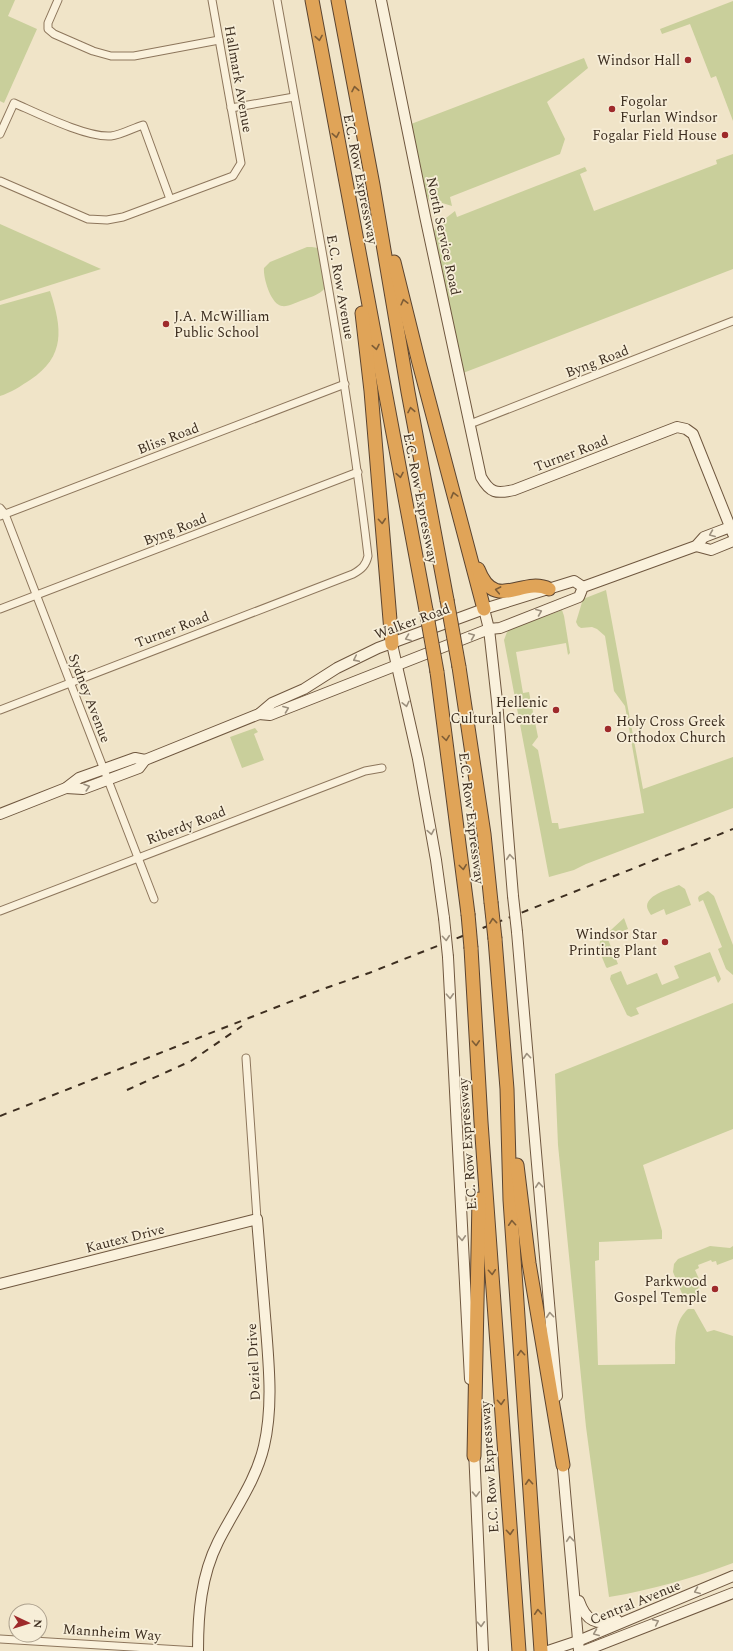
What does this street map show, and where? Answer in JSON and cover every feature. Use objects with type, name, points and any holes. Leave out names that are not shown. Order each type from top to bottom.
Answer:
[{"type":"highway","name":"E.C. Row Expressway","points":[[312,0],[437,672],[468,914],[481,1122],[519,1651]]},
{"type":"highway","name":"E.C. Row Expressway","points":[[338,0],[373,185],[408,392],[460,667],[484,834],[492,902],[507,1089],[510,1200],[541,1651]]},
{"type":"highway","points":[[373,185],[388,237],[419,363],[484,609]]},
{"type":"highway","points":[[353,226],[371,391],[392,644]]},
{"type":"highway","points":[[464,533],[480,576],[490,589],[505,591],[542,585],[549,589]]},
{"type":"highway","points":[[507,1089],[529,1262],[563,1465]]},
{"type":"highway","points":[[474,1456],[481,1122]]},
{"type":"main road","name":"North Service Road","points":[[381,0],[425,216],[481,477]]},
{"type":"main road","name":"Turner Road","points":[[481,477],[487,488],[494,492],[514,490],[677,427],[686,428],[693,434],[732,529]]},
{"type":"main road","name":"Walker Road","points":[[259,714],[270,715],[489,629],[500,628],[579,597],[584,587],[696,546],[704,537],[732,529]]},
{"type":"main road","name":"Walker Road","points":[[696,546],[711,550],[733,541]]},
{"type":"main road","name":"Walker Road","points":[[66,788],[83,789],[139,768],[145,760],[259,714],[272,703],[304,689],[337,668],[378,648],[484,609],[574,581],[584,587]]},
{"type":"main road","points":[[484,609],[489,629],[497,701],[579,1646]]},
{"type":"main road","points":[[392,644],[418,758],[436,860],[448,957],[483,1651]]},
{"type":"main road","name":"Walker Road","points":[[0,814],[66,788],[79,778],[135,758],[145,760]]},
{"type":"main road","name":"Kautex Drive","points":[[0,1284],[258,1219]]},
{"type":"main road","name":"Deziel Drive","points":[[198,1651],[198,1614],[202,1588],[218,1543],[250,1485],[264,1446],[269,1415],[268,1357],[258,1219]]},
{"type":"main road","name":"Central Avenue","points":[[552,1649],[579,1646],[632,1619],[733,1576]]},
{"type":"main road","points":[[573,1578],[583,1612],[592,1621],[608,1622],[627,1617],[632,1619]]},
{"type":"main road","name":"Central Avenue","points":[[584,1651],[733,1593]]},
{"type":"street","points":[[58,0],[48,23],[48,29],[54,34],[93,51],[111,56],[134,56],[219,40]]},
{"type":"street","name":"Hallmark Avenue","points":[[170,199],[233,176],[241,163],[212,0]]},
{"type":"street","name":"E.C. Row Avenue","points":[[277,0],[345,384],[358,472],[368,556],[362,569],[353,574]]},
{"type":"street","points":[[231,108],[294,97]]},
{"type":"street","points":[[0,134],[14,103],[84,132],[96,135],[112,136],[143,125],[170,199],[123,217],[107,220],[88,219],[0,181]]},
{"type":"street","name":"Byng Road","points":[[470,424],[733,322]]},
{"type":"street","name":"Bliss Road","points":[[2,515],[345,384]]},
{"type":"street","name":"Byng Road","points":[[0,609],[358,472]]},
{"type":"street","name":"Sydney Avenue","points":[[0,508],[37,595],[154,899]]},
{"type":"street","name":"Turner Road","points":[[0,710],[353,574]]},
{"type":"street","name":"Riberdy Road","points":[[0,910],[365,771],[382,768]]},
{"type":"street","name":"Deziel Drive","points":[[246,1058],[258,1219]]},
{"type":"street","name":"Mannheim Way","points":[[0,1638],[198,1651]]},
{"type":"green space","points":[[0,0],[15,0],[8,16],[37,29],[4,103],[0,101]]},
{"type":"green space","points":[[733,1],[733,121],[716,76],[711,78],[690,24],[662,34],[660,29]]},
{"type":"green space","points":[[584,58],[588,68],[547,102],[565,139],[560,154],[450,197],[452,206],[429,201],[426,194],[411,124]]},
{"type":"green space","points":[[733,154],[733,269],[463,373],[434,231],[437,225],[455,211],[457,217],[585,167],[587,171],[580,174],[594,211],[717,164],[716,160]]},
{"type":"green space","points":[[0,224],[101,269],[0,301]]},
{"type":"green space","points":[[307,247],[318,248],[325,288],[315,296],[282,306],[274,301],[268,290],[264,268],[270,262]]},
{"type":"green space","points":[[50,291],[57,317],[58,329],[58,340],[55,351],[50,361],[42,371],[19,387],[0,396],[0,305]]},
{"type":"green space","points":[[606,590],[643,789],[733,757],[733,808],[586,864],[574,870],[549,877],[504,640],[507,632],[511,629],[562,610],[570,653],[568,655],[566,643],[516,652],[523,693],[529,692],[538,737],[532,745],[538,750],[552,823],[558,823],[559,829],[644,813],[625,706],[614,691],[605,636],[597,629],[592,627],[581,628],[576,622],[583,599]]},
{"type":"green space","points":[[255,728],[258,732],[254,734],[264,760],[242,768],[230,737]]},
{"type":"green space","points":[[679,885],[685,889],[691,905],[666,915],[664,909],[651,915],[647,906],[651,898],[660,892]]},
{"type":"green space","points":[[708,891],[714,896],[733,945],[733,975],[726,969],[718,949],[722,947],[703,900],[699,902],[699,896]]},
{"type":"green space","points":[[624,918],[628,929],[607,937],[618,964],[607,968],[599,950],[600,940]]},
{"type":"green space","points":[[710,952],[721,979],[718,983],[715,976],[636,1008],[639,1014],[631,1017],[627,1015],[610,979],[611,975],[621,971],[627,985],[657,973],[662,985],[679,978],[674,966]]},
{"type":"green space","points":[[733,1003],[733,1129],[643,1165],[662,1231],[662,1239],[599,1242],[599,1260],[595,1261],[598,1365],[675,1364],[675,1342],[677,1328],[679,1321],[688,1309],[694,1309],[707,1332],[714,1330],[733,1336],[733,1563],[672,1583],[609,1597],[586,1427],[558,1145],[555,1074]]},
{"type":"green space","points":[[710,1246],[730,1248],[733,1246],[733,1259],[717,1265],[716,1261],[712,1262],[711,1260],[698,1265],[699,1268],[695,1270],[699,1279],[702,1280],[694,1298],[687,1298],[683,1296],[673,1272],[674,1264],[678,1259]]},
{"type":"railway","points":[[0,1116],[320,990],[369,973],[733,829]]},
{"type":"railway","points":[[127,1090],[191,1061],[242,1026]]},
{"type":"place","name":"Windsor Hall","points":[[688,60]]},
{"type":"place","name":"Fogolar Furlan Windsor","points":[[612,109]]},
{"type":"place","name":"Fogalar Field House","points":[[725,135]]},
{"type":"place","name":"J.A. McWilliam Public School","points":[[166,324]]},
{"type":"place","name":"Hellenic Cultural Center","points":[[556,710]]},
{"type":"place","name":"Holy Cross Greek Orthodox Church","points":[[608,729]]},
{"type":"place","name":"Windsor Star Printing Plant","points":[[665,942]]},
{"type":"place","name":"Parkwood Gospel Temple","points":[[715,1289]]}]
